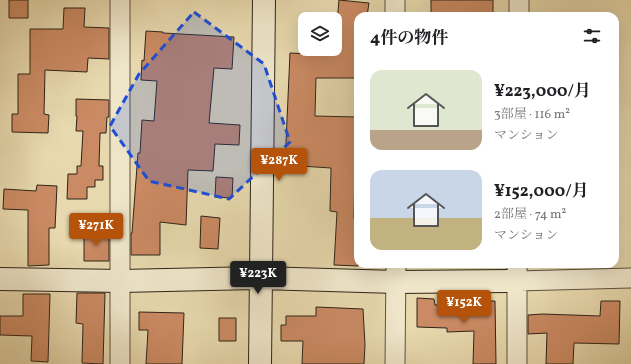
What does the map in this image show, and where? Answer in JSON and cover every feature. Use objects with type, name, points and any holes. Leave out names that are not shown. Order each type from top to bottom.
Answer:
[{"type":"street","points":[[120,0],[120,364]]},
{"type":"street","points":[[260,364],[264,0]]},
{"type":"street","points":[[395,0],[395,12]]},
{"type":"street","points":[[519,0],[519,12]]},
{"type":"street","points":[[0,279],[121,281],[396,273],[517,273],[631,278]]},
{"type":"street","points":[[395,364],[396,273]]},
{"type":"street","points":[[517,273],[517,364]]},
{"type":"highlighted area","points":[[194,12],[264,64],[290,142],[229,199],[149,181],[110,126],[139,74]]},
{"type":"building","points":[[9,0],[28,0],[28,18],[9,18]]},
{"type":"building","points":[[339,0],[369,3],[368,12],[354,12],[354,78],[316,78],[315,116],[354,117],[354,266],[334,265],[337,212],[330,211],[331,168],[285,165],[290,53],[298,53],[298,56],[342,56],[342,12],[338,12]]},
{"type":"building","points":[[431,0],[493,0],[493,12],[431,12]]},
{"type":"building","points":[[64,8],[85,8],[84,27],[109,28],[109,59],[88,58],[87,72],[45,70],[44,114],[49,115],[48,133],[12,132],[12,114],[18,114],[18,74],[30,74],[30,29],[63,29]]},
{"type":"building","points":[[146,31],[234,37],[232,69],[214,68],[209,123],[240,125],[239,145],[215,144],[213,171],[188,170],[186,225],[160,222],[160,255],[131,255],[131,233],[138,153],[140,153],[142,120],[154,121],[157,81],[141,80]]},
{"type":"building","points":[[76,99],[109,100],[109,117],[107,117],[106,133],[100,133],[99,166],[103,166],[103,180],[95,180],[95,187],[87,187],[87,199],[67,199],[68,174],[77,174],[77,166],[81,166],[83,131],[76,131]]},
{"type":"building","points":[[216,177],[233,178],[232,198],[215,197]]},
{"type":"building","points":[[37,185],[57,186],[55,228],[49,228],[49,265],[28,266],[28,210],[3,209],[4,189],[36,191]]},
{"type":"building","points":[[201,216],[220,218],[218,249],[200,248]]},
{"type":"building","points":[[84,233],[109,233],[109,261],[84,261]]},
{"type":"building","points":[[77,293],[105,293],[103,364],[82,363],[83,324],[76,323]]},
{"type":"building","points":[[23,294],[50,294],[48,362],[31,361],[32,336],[0,335],[0,316],[23,316]]},
{"type":"building","points":[[417,298],[434,299],[435,305],[479,304],[479,301],[495,301],[496,364],[473,364],[474,331],[447,332],[447,328],[417,327]]},
{"type":"building","points":[[601,301],[620,301],[619,344],[574,343],[573,364],[546,364],[547,333],[528,334],[528,315],[600,316]]},
{"type":"building","points":[[316,307],[363,309],[365,345],[364,364],[302,364],[303,341],[281,341],[281,325],[286,325],[286,316],[316,316]]},
{"type":"building","points":[[139,312],[184,313],[182,364],[146,364],[148,330],[139,330]]},
{"type":"building","points":[[219,318],[236,318],[236,341],[219,341]]}]
